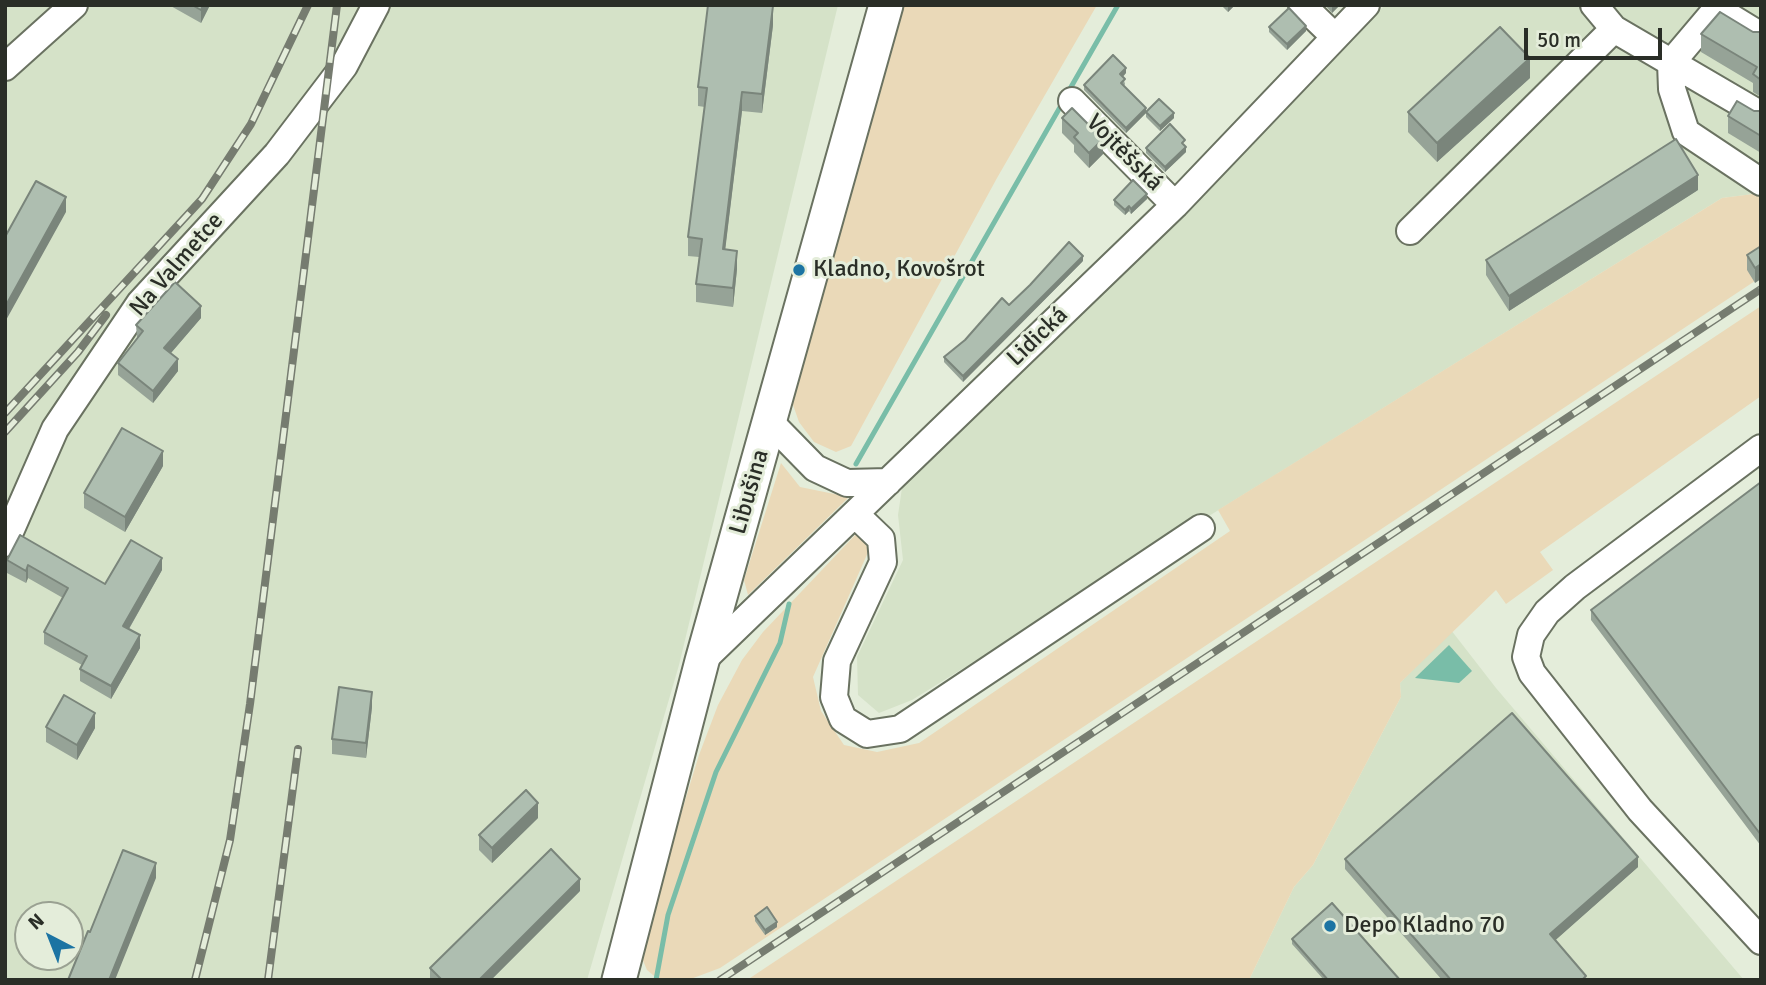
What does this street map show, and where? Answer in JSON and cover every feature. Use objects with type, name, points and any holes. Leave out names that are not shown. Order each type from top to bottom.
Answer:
[{"type":"main road","name":"Libušina","points":[[619,980],[702,661],[886,5]]},
{"type":"street","points":[[5,67],[74,5]]},
{"type":"street","name":"Na Valmetce","points":[[5,543],[55,429],[140,303],[277,154],[344,66],[376,5]]},
{"type":"street","points":[[1303,5],[1335,37]]},
{"type":"street","name":"Lidická","points":[[702,661],[1175,205],[1366,5]]},
{"type":"street","points":[[1594,5],[1614,29],[1761,116]]},
{"type":"street","points":[[1761,36],[1718,7],[1671,63],[1672,89],[1686,132],[1761,182]]},
{"type":"street","points":[[1410,231],[1614,29]]},
{"type":"street","name":"Vojtěšská","points":[[1072,101],[1175,205]]},
{"type":"street","points":[[770,422],[815,468],[847,483],[888,482]]},
{"type":"street","points":[[1761,448],[1566,595],[1547,612],[1531,635],[1526,657],[1532,673],[1640,810],[1752,913],[1761,941]]},
{"type":"street","points":[[856,515],[881,539],[883,562],[837,661],[834,697],[844,719],[867,734],[900,729],[1201,528]]},
{"type":"shaded area","points":[[5,5],[838,5],[679,665],[587,980],[5,980]]},
{"type":"shaded area","points":[[898,5],[1097,5],[997,178],[851,446],[836,452],[814,442],[799,422],[792,402]]},
{"type":"shaded area","points":[[1385,5],[1761,5],[1761,193],[1722,198],[912,700],[879,713],[858,695],[857,657],[903,560],[898,515],[902,488]]},
{"type":"shaded area","points":[[1761,193],[1761,277],[720,968],[688,980],[659,980],[647,970],[639,951],[699,755],[718,705],[742,660],[763,632],[858,532],[869,550],[813,677],[821,711],[844,745],[877,752],[919,743],[1230,531],[1218,510],[1722,198]]},
{"type":"shaded area","points":[[1761,306],[1761,396],[1540,552],[1553,570],[1506,604],[1496,590],[1400,683],[1401,697],[1313,865],[1294,887],[1249,980],[747,980]]},
{"type":"shaded area","points":[[781,463],[800,487],[849,497],[748,595],[744,580]]},
{"type":"shaded area","points":[[1451,630],[1496,688],[1744,980],[1249,980],[1294,887],[1313,865],[1401,697],[1400,683]]},
{"type":"water","points":[[1449,645],[1472,671],[1459,683],[1415,678]]},
{"type":"building","points":[[708,5],[773,6],[762,94],[742,92],[723,249],[737,251],[733,288],[696,284],[702,239],[688,237],[707,88],[698,87]]},
{"type":"building","points":[[1289,8],[1306,26],[1287,44],[1269,27]]},
{"type":"building","points":[[1720,12],[1753,32],[1761,32],[1761,80],[1753,74],[1757,67],[1701,34]]},
{"type":"building","points":[[1500,27],[1530,58],[1437,143],[1408,112]]},
{"type":"building","points":[[1113,55],[1126,68],[1120,74],[1125,79],[1121,83],[1146,108],[1126,128],[1084,85]]},
{"type":"building","points":[[1159,99],[1174,113],[1160,126],[1146,112]]},
{"type":"building","points":[[1737,101],[1754,111],[1761,111],[1761,136],[1728,116]]},
{"type":"building","points":[[1072,108],[1103,139],[1089,153],[1074,137],[1078,133],[1062,118]]},
{"type":"building","points":[[1170,124],[1185,140],[1182,143],[1186,147],[1165,167],[1146,148]]},
{"type":"building","points":[[1676,139],[1698,175],[1509,296],[1486,260]]},
{"type":"building","points":[[1133,180],[1147,194],[1131,209],[1129,206],[1125,210],[1114,200]]},
{"type":"building","points":[[36,181],[66,197],[5,307],[5,237]]},
{"type":"building","points":[[1069,242],[1083,256],[963,376],[944,357],[965,340],[1002,298],[1009,305]]},
{"type":"building","points":[[1761,246],[1761,264],[1755,268],[1747,255]]},
{"type":"building","points":[[175,282],[201,306],[164,348],[178,359],[153,391],[118,363],[143,331],[136,325]]},
{"type":"building","points":[[122,428],[163,451],[125,517],[84,493]]},
{"type":"building","points":[[1761,482],[1761,835],[1591,610]]},
{"type":"building","points":[[20,535],[105,584],[131,540],[162,558],[123,626],[140,635],[111,686],[80,669],[87,656],[44,632],[68,588],[28,565],[26,571],[7,560]]},
{"type":"building","points":[[339,687],[372,692],[366,743],[332,739]]},
{"type":"building","points":[[64,695],[95,713],[77,745],[46,727]]},
{"type":"building","points":[[1512,713],[1638,857],[1550,934],[1586,976],[1582,980],[1451,980],[1345,859]]},
{"type":"building","points":[[526,790],[538,803],[492,848],[479,835]]},
{"type":"building","points":[[551,849],[580,879],[479,980],[442,980],[430,968]]},
{"type":"building","points":[[123,850],[156,863],[109,980],[68,980],[72,971],[84,971],[84,941],[88,931],[90,932]]},
{"type":"building","name":"Depo Kladno 70","points":[[1332,903],[1400,980],[1328,980],[1292,939]]},
{"type":"building","points":[[767,907],[777,922],[765,930],[755,916]]},
{"type":"waterway","points":[[1067,94],[1118,5]]},
{"type":"waterway","points":[[856,464],[1063,102]]},
{"type":"waterway","points":[[656,980],[668,915],[716,772],[780,643],[789,604]]},
{"type":"railway","points":[[5,413],[202,199],[251,124],[308,5]]},
{"type":"railway","points":[[195,980],[230,840],[250,704],[337,5]]},
{"type":"railway","points":[[720,980],[1761,289]]},
{"type":"railway","points":[[5,432],[78,352],[106,315]]},
{"type":"railway","points":[[268,980],[298,749]]},
{"type":"place","name":"Kladno, Kovošrot","points":[[799,270]]},
{"type":"place","name":"Depo Kladno 70","points":[[1330,926]]}]
